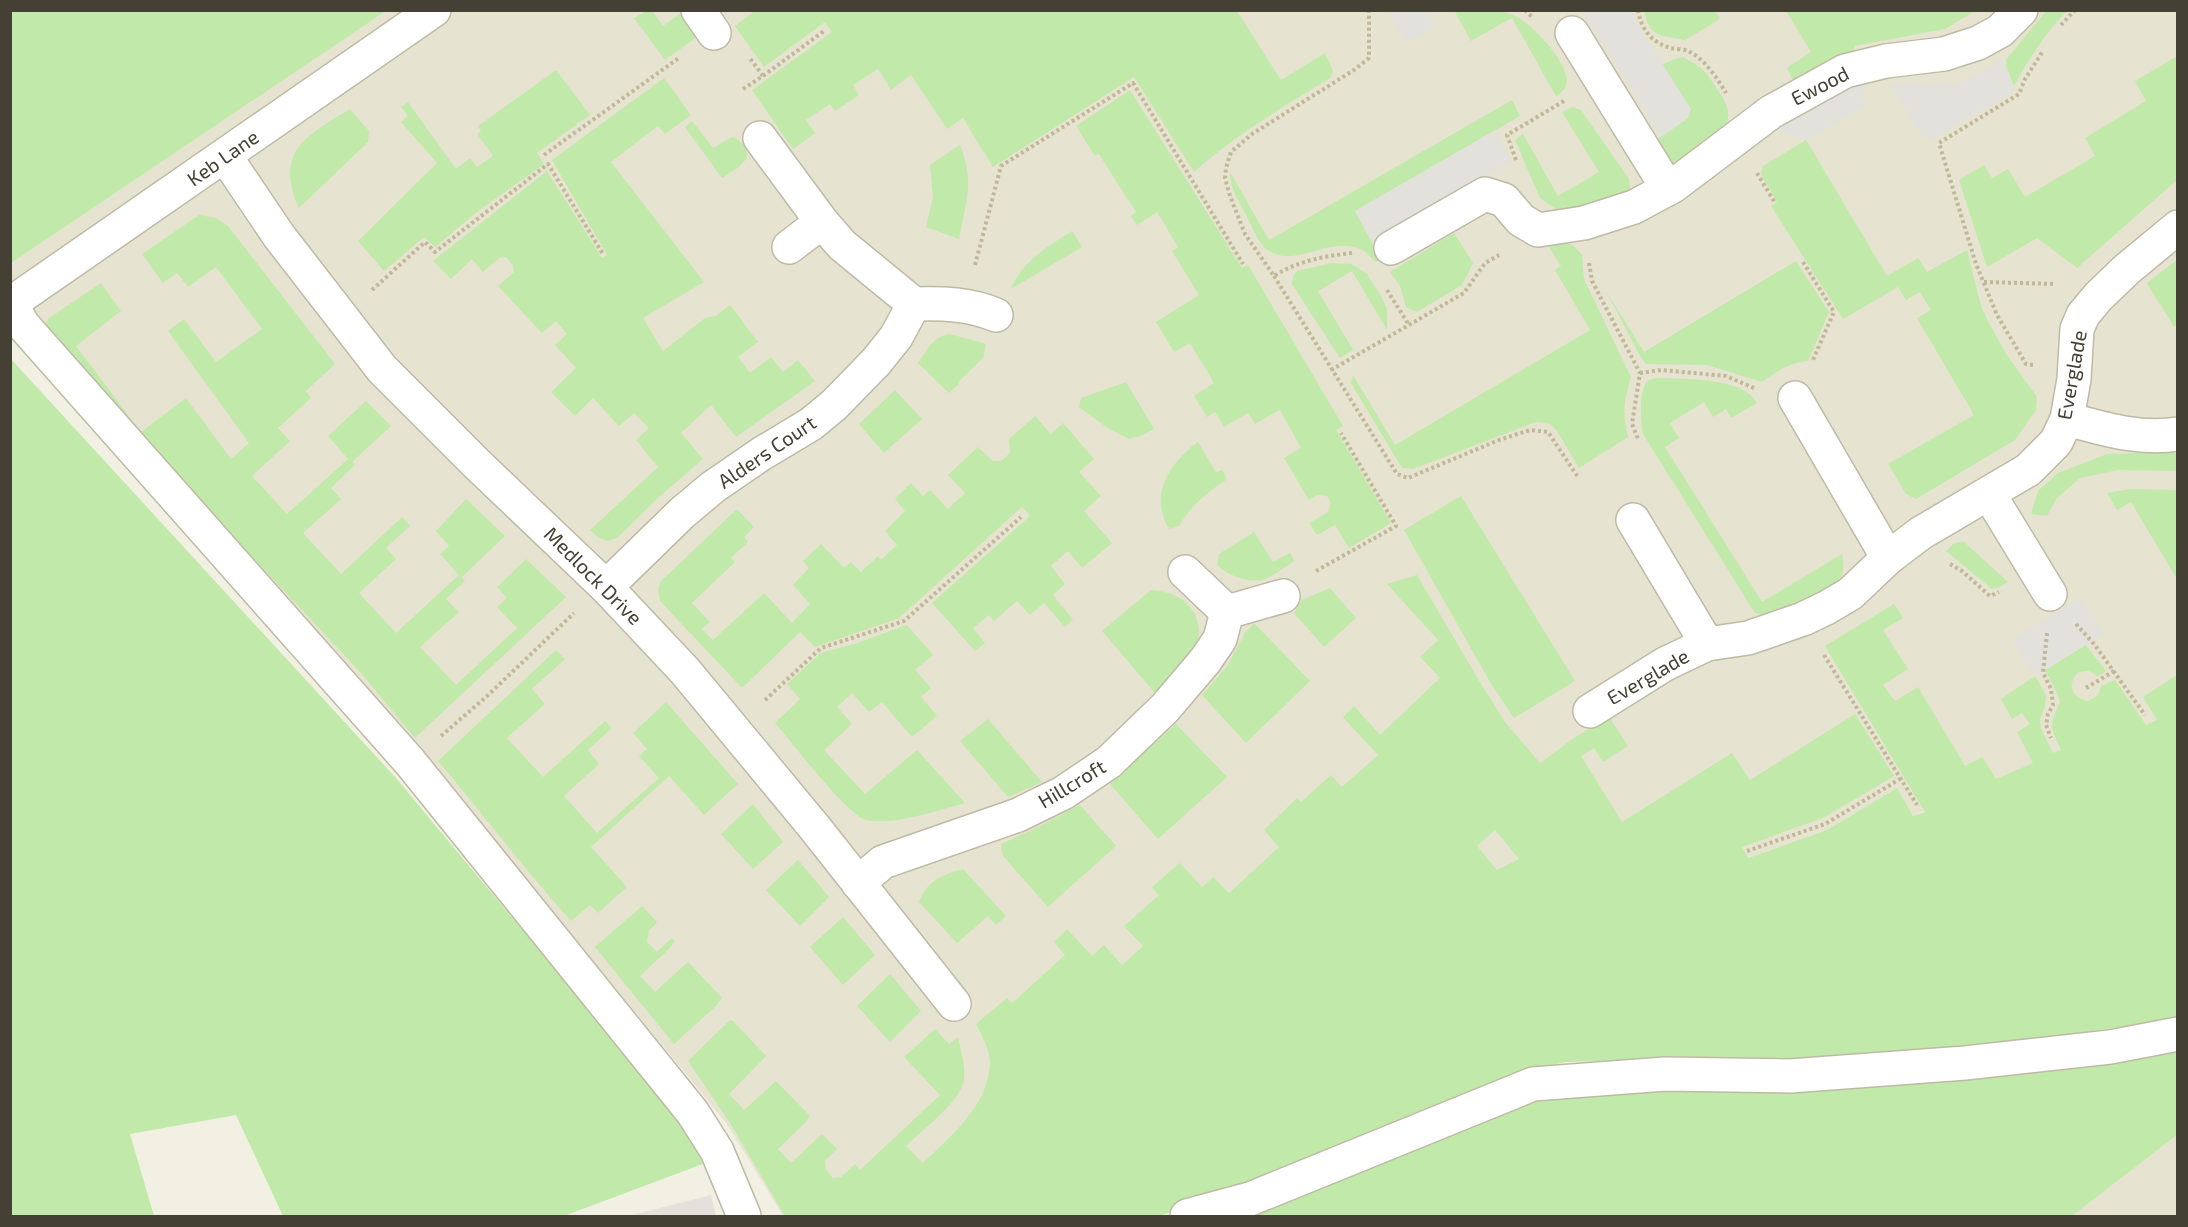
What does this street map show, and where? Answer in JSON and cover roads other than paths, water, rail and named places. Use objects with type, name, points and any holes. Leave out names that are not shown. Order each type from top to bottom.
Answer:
[{"type":"street","name":"Keb Lane","points":[[10,304],[434,10]]},
{"type":"street","name":"Ewood","points":[[1391,248],[1485,194],[1504,200],[1521,220],[1538,230],[1584,223],[1634,207],[1668,189],[1772,112],[1845,71],[1886,61],[1944,54],[1978,43],[2000,31],[2021,10]]},
{"type":"street","points":[[1572,33],[1668,189]]},
{"type":"street","points":[[760,138],[822,222],[842,245],[914,304],[957,305],[996,315]]},
{"type":"street","name":"Medlock Drive","points":[[225,156],[279,236],[382,369],[476,463],[606,587],[685,671],[954,1004]]},
{"type":"street","points":[[789,247],[822,222]]},
{"type":"street","name":"Everglade","points":[[1590,711],[1665,664],[1707,644],[1748,638],[1803,620],[1850,594],[1888,558],[1921,533],[2028,470],[2056,442],[2067,420],[2074,379],[2077,329],[2083,315],[2126,270],[2178,227]]},
{"type":"street","points":[[10,304],[31,334],[410,762],[693,1113],[717,1150],[744,1216]]},
{"type":"street","name":"Alders Court","points":[[606,587],[682,513],[713,487],[761,454],[811,424],[834,405],[876,362],[896,337],[914,304]]},
{"type":"street","points":[[1781,396],[1888,558]]},
{"type":"street","points":[[2067,420],[2132,436],[2160,437],[2178,434]]},
{"type":"street","points":[[1989,494],[2050,594]]},
{"type":"street","name":"Everglade","points":[[1633,520],[1707,644]]},
{"type":"street","points":[[1185,572],[1227,612],[1283,596]]},
{"type":"street","name":"Hillcroft","points":[[858,883],[883,862],[1018,815],[1063,793],[1101,768],[1124,749],[1165,708],[1205,661],[1220,639],[1227,612]]},
{"type":"street","points":[[1187,1216],[1250,1199],[1533,1084],[1665,1074],[1790,1076],[1953,1064],[2110,1047],[2178,1034]]}]
